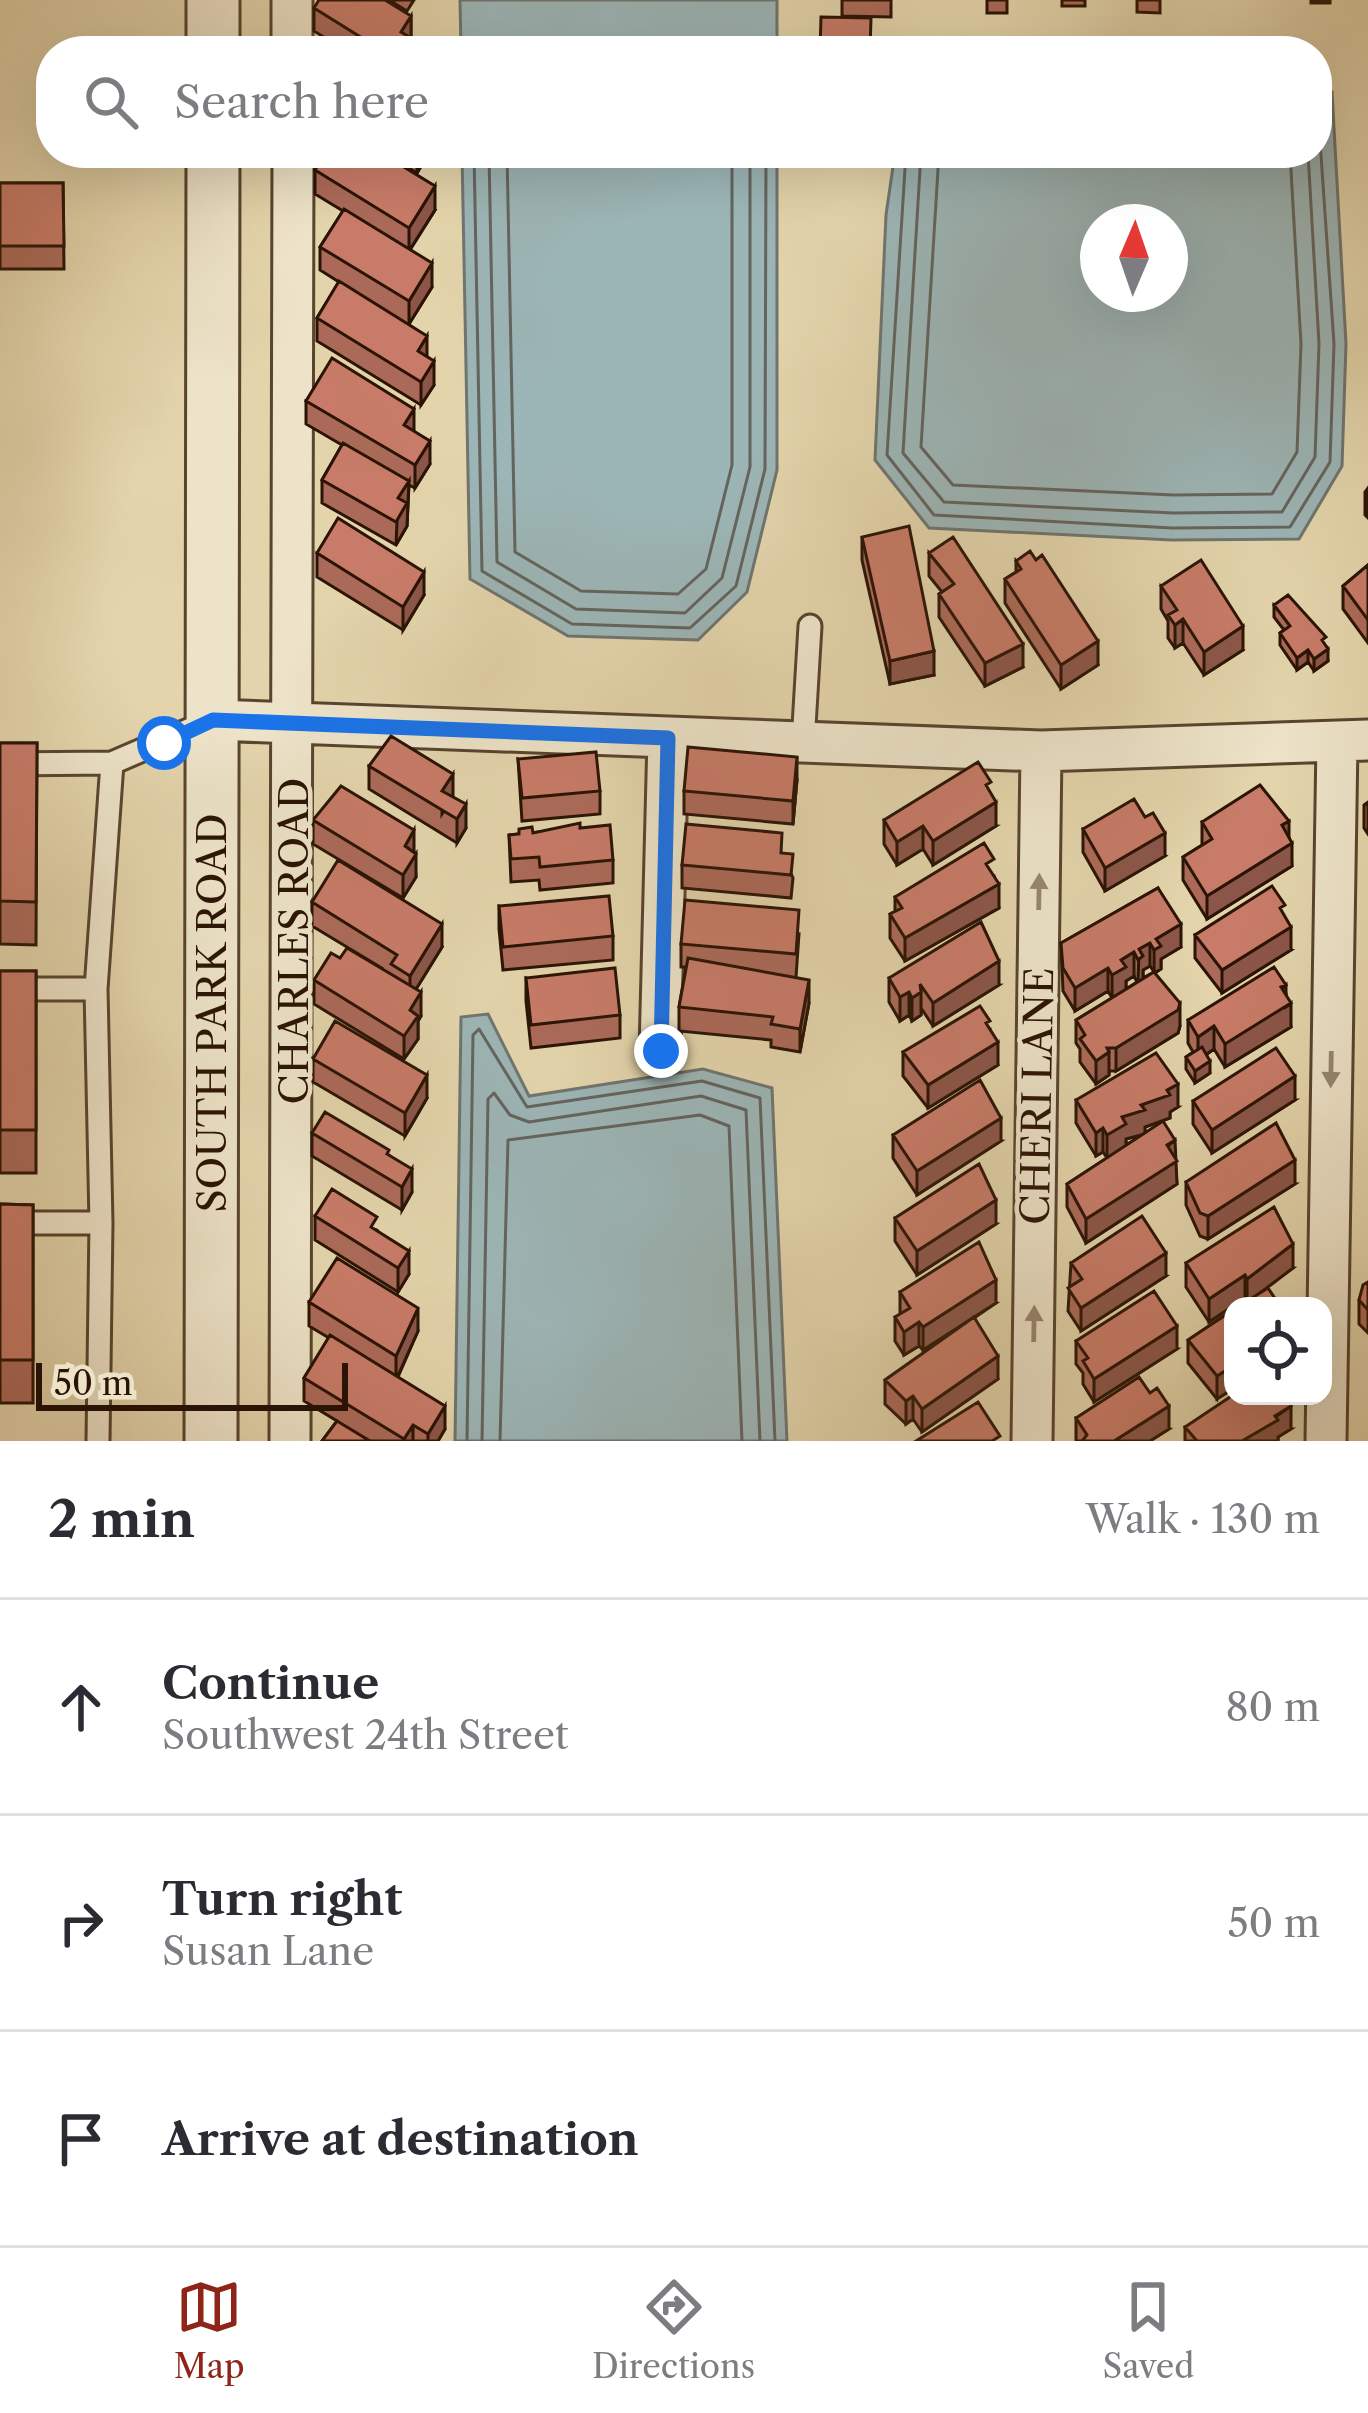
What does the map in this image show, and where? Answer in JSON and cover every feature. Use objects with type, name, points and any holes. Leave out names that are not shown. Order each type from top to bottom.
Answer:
[{"type":"street","points":[[213,0],[213,36]]},
{"type":"street","points":[[292,0],[292,36]]},
{"type":"street","name":"SOUTH PARK ROAD","points":[[211,1441],[213,168]]},
{"type":"street","name":"CHARLES ROAD","points":[[290,1441],[293,168]]},
{"type":"street","points":[[213,720],[1041,752],[1352,741],[1326,1441]]},
{"type":"street","points":[[661,1051],[668,738]]},
{"type":"street","name":"CHERI LANE","points":[[1033,1441],[1041,752]]},
{"type":"lane","points":[[803,743],[810,626]]},
{"type":"lane","points":[[0,764],[112,763],[213,720]]},
{"type":"lane","points":[[98,1441],[101,1223],[96,989],[112,763]]},
{"type":"lane","points":[[0,989],[96,989]]},
{"type":"lane","points":[[0,1222],[101,1223]]},
{"type":"water","points":[[460,0],[777,0],[777,36],[461,36]]},
{"type":"water","points":[[1332,92],[1346,344],[1342,466],[1299,539],[1172,540],[929,528],[875,460],[886,215],[893,168],[1332,168]]},
{"type":"water","points":[[462,168],[777,168],[777,470],[747,592],[698,640],[568,636],[470,579]]},
{"type":"water","points":[[488,1014],[529,1096],[703,1069],[772,1088],[787,1441],[455,1441],[461,1017]]},
{"type":"building","points":[[319,0],[385,0],[411,16],[401,32],[408,36],[359,36],[314,8]]},
{"type":"building","points":[[821,17],[871,18],[870,36],[820,36]]},
{"type":"building","points":[[406,168],[435,186],[409,228],[315,170]]},
{"type":"building","points":[[0,183],[63,183],[64,246],[0,246]]},
{"type":"building","points":[[344,209],[432,263],[409,301],[320,247]]},
{"type":"building","points":[[339,281],[427,336],[418,351],[434,361],[421,382],[317,318]]},
{"type":"building","points":[[332,358],[414,409],[404,425],[430,441],[415,465],[306,401]]},
{"type":"building","points":[[343,443],[409,481],[398,498],[407,503],[396,522],[322,480]]},
{"type":"building","points":[[338,518],[424,572],[403,607],[317,553]]},
{"type":"building","points":[[909,526],[934,651],[890,661],[862,537]]},
{"type":"building","points":[[953,537],[1023,644],[985,663],[939,594],[954,584],[929,553]]},
{"type":"building","points":[[1030,551],[1036,560],[1042,555],[1098,641],[1061,665],[1005,579],[1021,569],[1016,561]]},
{"type":"building","points":[[1201,560],[1243,626],[1204,652],[1183,619],[1175,625],[1168,615],[1177,610],[1161,586]]},
{"type":"building","points":[[1368,565],[1368,620],[1343,586]]},
{"type":"building","points":[[1288,595],[1326,637],[1322,640],[1328,649],[1314,659],[1308,650],[1297,658],[1280,633],[1290,626],[1274,605]]},
{"type":"building","points":[[391,736],[453,774],[442,791],[466,804],[457,819],[369,766]]},
{"type":"building","points":[[0,743],[37,743],[36,902],[0,901]]},
{"type":"building","points":[[688,747],[797,757],[793,801],[684,791]]},
{"type":"building","points":[[596,752],[600,791],[522,798],[518,759]]},
{"type":"building","points":[[978,762],[991,782],[986,785],[996,802],[933,841],[923,826],[897,842],[884,820]]},
{"type":"building","points":[[1260,785],[1289,821],[1282,825],[1292,843],[1207,896],[1183,857],[1212,839],[1202,822]]},
{"type":"building","points":[[341,786],[414,830],[405,846],[416,854],[403,875],[313,820]]},
{"type":"building","points":[[1134,799],[1145,817],[1153,813],[1165,833],[1105,868],[1083,829]]},
{"type":"building","points":[[580,823],[580,828],[610,825],[613,860],[540,867],[539,857],[511,859],[509,835],[519,834],[519,829],[532,827],[533,833]]},
{"type":"building","points":[[686,824],[782,833],[781,853],[793,854],[791,875],[682,865]]},
{"type":"building","points":[[984,843],[994,859],[986,864],[999,884],[905,938],[890,914],[902,908],[895,897]]},
{"type":"building","points":[[338,860],[442,924],[410,976],[391,964],[397,955],[312,902]]},
{"type":"building","points":[[1272,886],[1285,905],[1280,908],[1291,927],[1222,970],[1195,935]]},
{"type":"building","points":[[1158,888],[1181,924],[1156,939],[1161,946],[1154,950],[1150,943],[1139,949],[1143,956],[1138,960],[1134,952],[1121,960],[1126,967],[1112,975],[1108,968],[1075,988],[1063,968],[1061,943]]},
{"type":"building","points":[[609,896],[613,936],[503,947],[499,906]]},
{"type":"building","points":[[685,900],[799,910],[796,954],[681,944]]},
{"type":"building","points":[[981,922],[999,961],[933,1003],[920,984],[921,992],[912,998],[909,992],[900,997],[889,978]]},
{"type":"building","points":[[347,948],[421,992],[410,1010],[418,1016],[404,1036],[314,980],[331,953],[340,958]]},
{"type":"building","points":[[688,958],[809,980],[800,1029],[771,1024],[773,1017],[679,1007]]},
{"type":"building","points":[[1274,967],[1291,1003],[1225,1044],[1214,1026],[1198,1037],[1188,1020]]},
{"type":"building","points":[[615,968],[620,1015],[531,1025],[526,978]]},
{"type":"building","points":[[0,971],[36,971],[36,1130],[0,1130]]},
{"type":"building","points":[[1154,972],[1180,1003],[1178,1010],[1116,1048],[1107,1048],[1109,1052],[1096,1061],[1080,1039],[1085,1035],[1076,1020]]},
{"type":"building","points":[[980,1006],[998,1042],[928,1085],[903,1052]]},
{"type":"building","points":[[335,1021],[427,1075],[405,1113],[313,1059]]},
{"type":"building","points":[[1202,1047],[1210,1061],[1195,1071],[1186,1057]]},
{"type":"building","points":[[1276,1048],[1295,1076],[1212,1130],[1193,1101]]},
{"type":"building","points":[[1156,1053],[1178,1084],[1167,1090],[1170,1095],[1122,1117],[1126,1124],[1107,1135],[1103,1128],[1096,1133],[1076,1100]]},
{"type":"building","points":[[980,1080],[1001,1118],[917,1171],[893,1135]]},
{"type":"building","points":[[325,1112],[412,1169],[402,1187],[312,1133]]},
{"type":"building","points":[[1163,1121],[1175,1140],[1167,1145],[1177,1161],[1086,1219],[1067,1184]]},
{"type":"building","points":[[1276,1123],[1295,1160],[1208,1216],[1200,1213],[1186,1182]]},
{"type":"building","points":[[979,1164],[996,1200],[917,1251],[895,1218]]},
{"type":"building","points":[[332,1189],[377,1217],[371,1227],[409,1251],[398,1268],[315,1216]]},
{"type":"building","points":[[0,1204],[33,1205],[33,1360],[0,1360]]},
{"type":"building","points":[[1274,1207],[1293,1244],[1247,1279],[1245,1275],[1209,1299],[1186,1263]]},
{"type":"building","points":[[1142,1216],[1166,1253],[1081,1308],[1068,1288],[1082,1279],[1071,1263]]},
{"type":"building","points":[[979,1242],[996,1280],[923,1327],[919,1322],[904,1332],[895,1317],[910,1308],[900,1292]]},
{"type":"building","points":[[337,1258],[418,1308],[396,1356],[309,1302]]},
{"type":"building","points":[[1368,1282],[1368,1310],[1359,1300]]},
{"type":"building","points":[[1268,1288],[1274,1297],[1254,1297]]},
{"type":"building","points":[[1154,1291],[1177,1326],[1094,1379],[1076,1341]]},
{"type":"building","points":[[1224,1316],[1224,1372],[1217,1376],[1188,1340]]},
{"type":"building","points":[[974,1317],[998,1356],[922,1409],[913,1396],[906,1401],[885,1380]]},
{"type":"building","points":[[330,1335],[445,1406],[428,1434],[413,1425],[404,1439],[304,1378]]},
{"type":"building","points":[[1139,1377],[1150,1393],[1157,1388],[1169,1406],[1114,1441],[1082,1441],[1087,1435],[1076,1418]]},
{"type":"building","points":[[1224,1401],[1224,1405],[1291,1406],[1275,1416],[1278,1420],[1242,1441],[1197,1441],[1185,1427]]},
{"type":"building","points":[[978,1402],[1000,1436],[992,1441],[916,1441]]},
{"type":"building","points":[[337,1421],[370,1441],[322,1441]]},
{"type":"route","points":[[164,743],[213,720],[668,738],[661,1051]]}]
